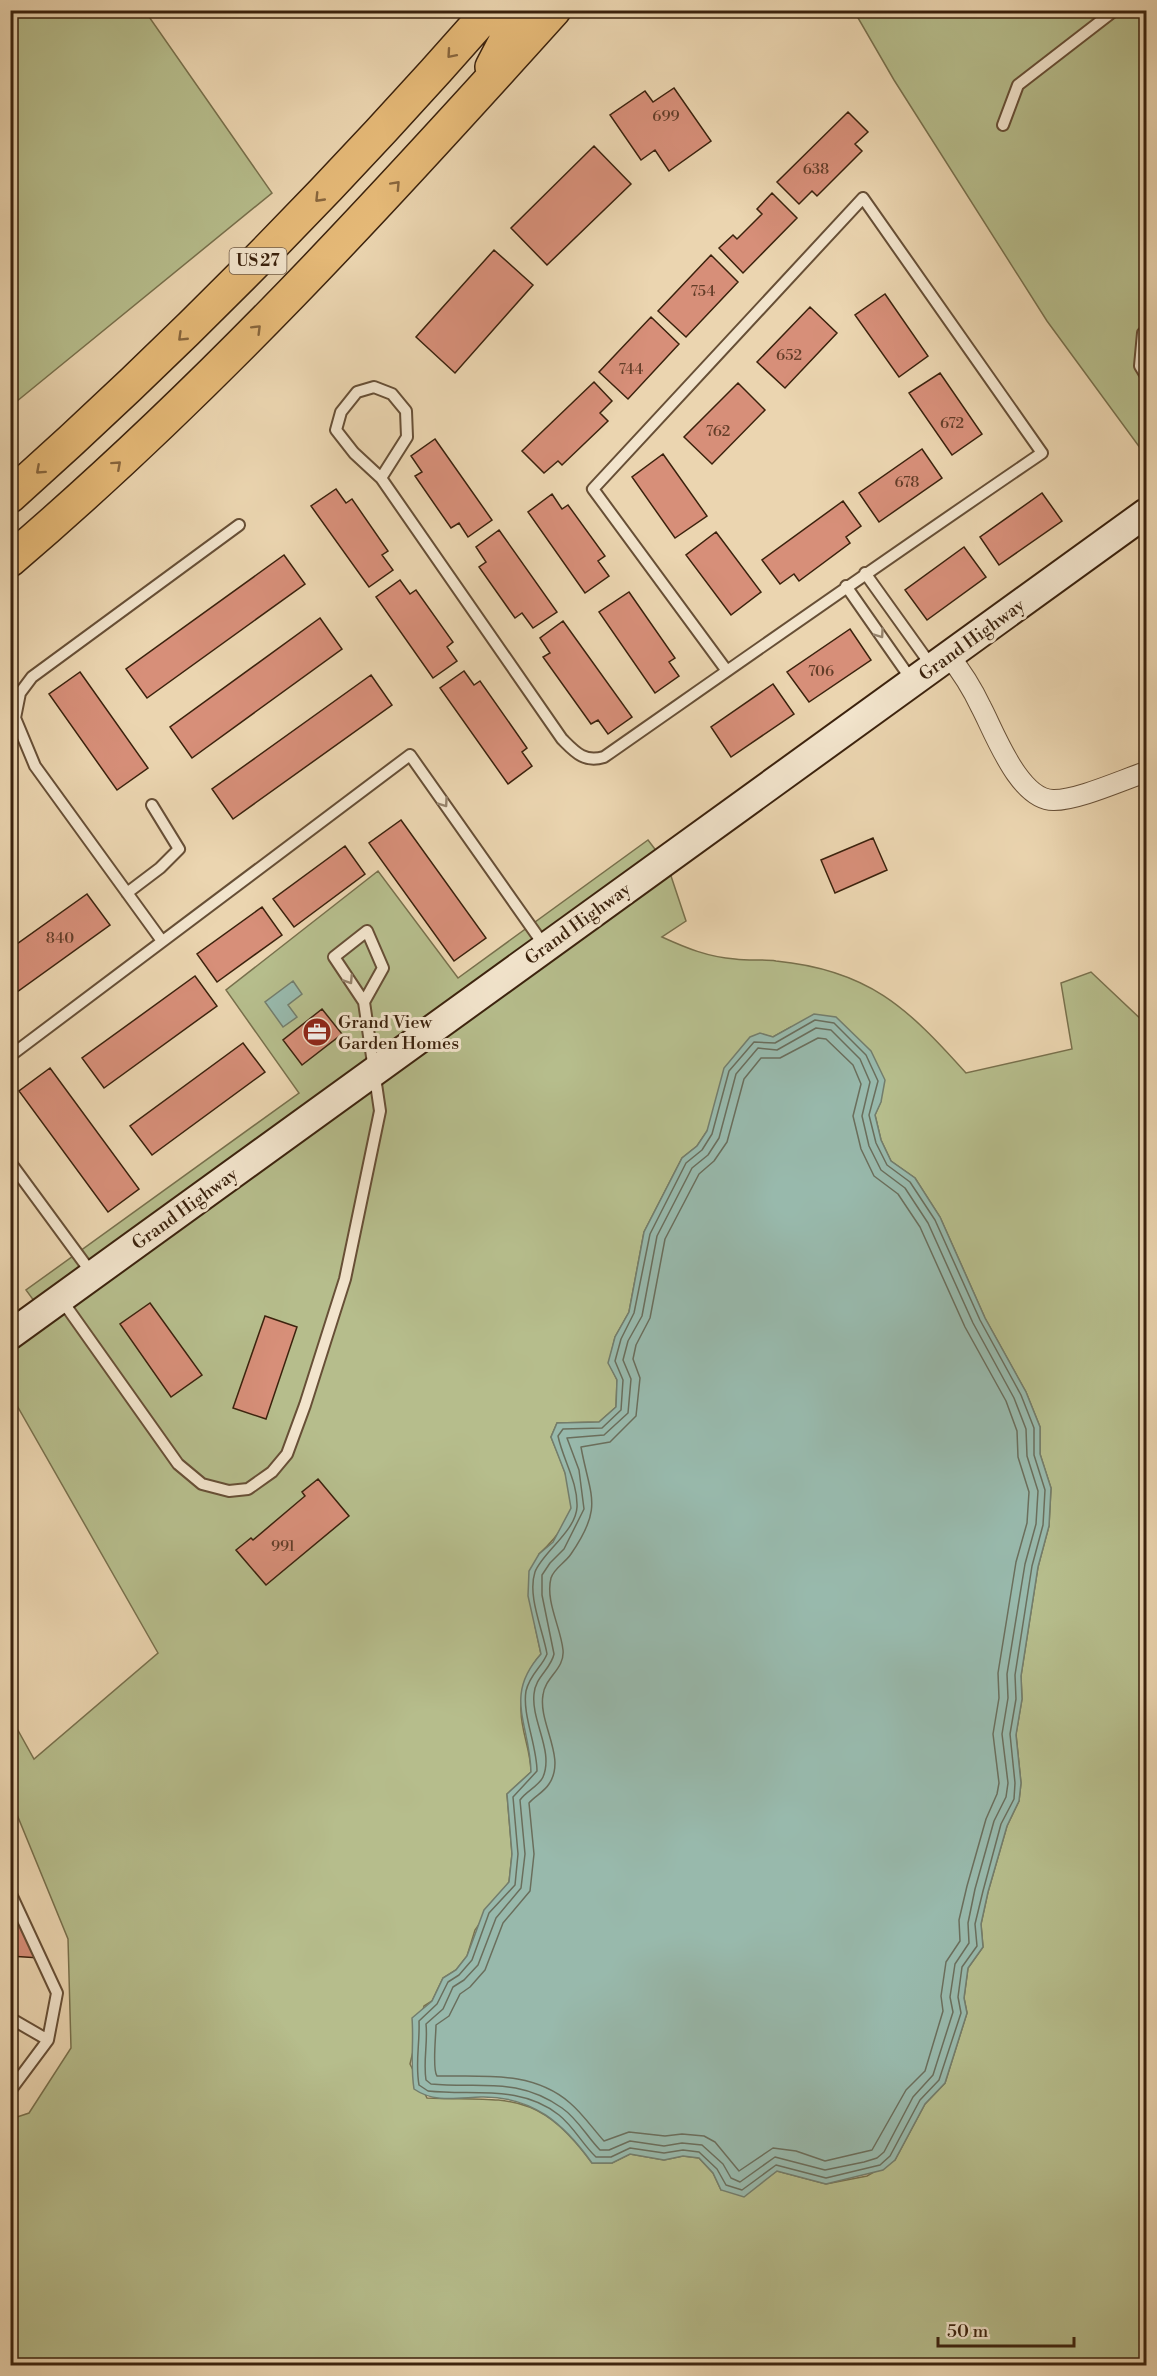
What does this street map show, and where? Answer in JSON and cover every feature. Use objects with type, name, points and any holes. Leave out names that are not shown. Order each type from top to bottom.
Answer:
[{"type":"highway","name":"US 27","points":[[10,496],[112,405],[220,300],[344,172],[490,10]]},
{"type":"highway","name":"US 27","points":[[10,560],[148,437],[355,230],[470,105],[537,14]]},
{"type":"street","name":"Grand Highway","points":[[10,1335],[1146,513]]},
{"type":"street","points":[[932,669],[964,674],[1010,766],[1043,797],[1062,800],[1146,772]]},
{"type":"lane","points":[[1003,125],[1018,85],[1115,10]]},
{"type":"lane","points":[[381,478],[408,437],[406,411],[392,394],[374,387],[357,392],[341,412],[336,430],[354,453],[381,478],[562,740],[579,756],[594,760],[604,757],[727,671],[846,586],[1042,453],[863,198],[593,489],[727,671]]},
{"type":"lane","points":[[1146,333],[1143,333],[1140,366],[1146,376]]},
{"type":"lane","points":[[162,941],[35,766],[15,718],[20,693],[33,677],[239,525]]},
{"type":"lane","points":[[865,573],[932,669]]},
{"type":"lane","points":[[846,586],[932,669]]},
{"type":"lane","points":[[10,1056],[411,755],[546,948]]},
{"type":"lane","points":[[127,893],[160,868],[179,849],[152,805]]},
{"type":"lane","points":[[61,1299],[178,1464],[202,1484],[230,1491],[248,1489],[272,1472],[287,1454],[302,1415],[345,1279],[380,1111],[364,1002],[334,957],[367,932],[383,968],[364,1002]]},
{"type":"lane","points":[[10,1162],[93,1275]]},
{"type":"lane","points":[[10,1892],[57,1993],[48,2040],[10,2091]]},
{"type":"lane","points":[[10,2018],[48,2040]]},
{"type":"green space","points":[[11,10],[145,11],[272,193],[11,406]]},
{"type":"green space","points":[[854,11],[1146,11],[1146,456],[1047,321],[894,80]]},
{"type":"green space","points":[[648,840],[661,857],[37,1305],[26,1290],[299,1093],[226,990],[378,871],[458,978]]},
{"type":"green space","points":[[670,873],[686,921],[662,937],[706,954],[740,960],[771,960],[808,966],[836,973],[861,983],[904,1011],[966,1073],[1072,1049],[1061,983],[1091,972],[1146,1024],[1146,2365],[11,2365],[11,2119],[29,2113],[71,2048],[68,1939],[11,1800],[10,1716],[34,1759],[158,1653],[11,1395],[11,1347]],"holes":[[[791,1027],[881,1101],[875,1115],[881,1140],[891,1161],[915,1178],[940,1217],[985,1318],[1026,1392],[1040,1427],[1040,1454],[1051,1488],[1049,1526],[1038,1567],[1021,1676],[1022,1699],[1016,1734],[1021,1783],[1019,1801],[1007,1826],[988,1892],[981,1924],[983,1947],[968,1968],[964,1998],[967,2013],[945,2083],[925,2104],[895,2160],[867,2176],[826,2184],[777,2171],[764,2180],[721,2190],[713,2173],[699,2158],[683,2156],[664,2160],[630,2154],[612,2163],[592,2163],[573,2139],[555,2122],[538,2111],[501,2100],[427,2098],[410,2064],[424,2006],[432,2001],[443,1978],[456,1970],[467,1956],[475,1930],[509,1882],[512,1854],[507,1794],[531,1772],[521,1719],[521,1703],[523,1688],[529,1673],[541,1654],[535,1626],[539,1554],[566,1522],[572,1501],[568,1483],[551,1437],[557,1423],[599,1422],[616,1407],[617,1380],[609,1363],[615,1337],[629,1312],[644,1232],[682,1158],[697,1146],[707,1131],[760,1034],[773,1037]]]},
{"type":"water","points":[[293,981],[302,994],[288,1005],[297,1017],[283,1027],[265,1002]]},
{"type":"water","points":[[814,1014],[836,1017],[871,1051],[885,1080],[881,1102],[875,1115],[881,1140],[891,1161],[915,1178],[940,1217],[985,1318],[1026,1392],[1040,1427],[1040,1454],[1051,1488],[1049,1526],[1038,1567],[1021,1676],[1022,1699],[1016,1735],[1021,1783],[1019,1801],[1007,1826],[988,1892],[981,1924],[983,1947],[968,1968],[964,1998],[967,2013],[945,2083],[925,2104],[895,2160],[883,2170],[826,2184],[777,2171],[744,2197],[721,2190],[713,2173],[699,2158],[683,2156],[664,2160],[630,2154],[612,2163],[592,2163],[570,2136],[546,2115],[532,2107],[500,2098],[438,2098],[414,2089],[412,2018],[432,2001],[443,1978],[456,1970],[467,1956],[484,1910],[509,1882],[512,1854],[507,1794],[531,1772],[521,1711],[521,1697],[523,1683],[541,1654],[528,1596],[529,1571],[539,1554],[553,1542],[571,1508],[565,1473],[551,1437],[557,1423],[599,1422],[616,1407],[617,1380],[608,1363],[615,1337],[629,1312],[644,1232],[682,1158],[697,1146],[707,1131],[724,1068],[750,1037],[760,1033],[773,1037]]},
{"type":"building","points":[[674,88],[711,141],[669,171],[655,150],[641,160],[610,115],[645,91],[653,102]]},
{"type":"building","points":[[848,112],[868,132],[855,144],[862,151],[817,196],[812,191],[799,204],[777,182]]},
{"type":"building","points":[[594,146],[631,184],[547,265],[511,228]]},
{"type":"building","points":[[772,193],[797,218],[743,273],[719,248],[733,235],[737,239],[762,214],[757,209]]},
{"type":"building","points":[[494,250],[533,285],[455,373],[416,337]]},
{"type":"building","points":[[711,255],[738,282],[686,337],[658,311]]},
{"type":"building","points":[[885,294],[928,356],[899,377],[855,315]]},
{"type":"building","points":[[810,307],[837,333],[785,388],[757,362]]},
{"type":"building","points":[[651,317],[679,344],[628,399],[599,372]]},
{"type":"building","points":[[940,373],[982,434],[952,455],[909,393]]},
{"type":"building","points":[[594,382],[612,401],[600,413],[608,421],[562,465],[558,461],[544,473],[522,451]]},
{"type":"building","points":[[738,383],[765,410],[712,464],[684,437]]},
{"type":"building","points":[[435,439],[492,520],[468,537],[459,523],[451,528],[415,476],[422,472],[411,456]]},
{"type":"building","points":[[922,449],[942,478],[879,522],[859,493]]},
{"type":"building","points":[[663,454],[707,516],[675,538],[632,477]]},
{"type":"building","points":[[336,489],[346,503],[352,499],[388,551],[382,555],[393,570],[369,587],[311,506]]},
{"type":"building","points":[[1042,493],[1062,521],[999,565],[980,537]]},
{"type":"building","points":[[552,494],[562,509],[568,505],[605,556],[598,561],[609,576],[585,593],[528,512]]},
{"type":"building","points":[[843,501],[861,526],[846,537],[850,543],[799,581],[794,574],[780,584],[762,560]]},
{"type":"building","points":[[499,530],[557,612],[533,628],[522,613],[515,618],[479,567],[486,562],[476,547]]},
{"type":"building","points":[[716,532],[761,592],[731,615],[686,555]]},
{"type":"building","points":[[964,547],[986,577],[927,620],[905,590]]},
{"type":"building","points":[[284,555],[305,584],[147,698],[126,669]]},
{"type":"building","points":[[400,580],[410,594],[416,590],[453,642],[447,647],[457,661],[433,678],[376,597]]},
{"type":"building","points":[[629,592],[675,658],[669,662],[679,676],[655,693],[599,612]]},
{"type":"building","points":[[320,618],[342,649],[192,758],[170,727]]},
{"type":"building","points":[[563,621],[632,717],[608,734],[598,720],[591,724],[543,657],[550,653],[540,638]]},
{"type":"building","points":[[850,629],[871,660],[809,702],[787,672]]},
{"type":"building","points":[[464,671],[474,685],[480,681],[527,748],[522,752],[532,766],[508,784],[440,688]]},
{"type":"building","points":[[80,672],[148,768],[117,790],[49,694]]},
{"type":"building","points":[[371,675],[392,705],[233,819],[212,789]]},
{"type":"building","points":[[773,684],[794,714],[731,757],[711,727]]},
{"type":"building","points":[[401,820],[486,938],[454,961],[369,843]]},
{"type":"building","points":[[873,838],[887,870],[835,893],[821,860]]},
{"type":"building","points":[[345,846],[365,874],[294,927],[273,899]]},
{"type":"building","points":[[87,894],[110,925],[10,997],[10,949]]},
{"type":"building","points":[[262,907],[282,935],[217,982],[197,954]]},
{"type":"building","points":[[195,976],[217,1006],[104,1088],[82,1058]]},
{"type":"building","points":[[322,1009],[342,1034],[302,1065],[283,1040]]},
{"type":"building","points":[[243,1043],[265,1072],[152,1155],[130,1126]]},
{"type":"building","points":[[50,1068],[139,1189],[108,1212],[19,1091]]},
{"type":"building","points":[[150,1303],[202,1375],[171,1397],[120,1324]]},
{"type":"building","points":[[265,1316],[297,1327],[266,1419],[233,1408]]},
{"type":"building","points":[[318,1479],[349,1516],[266,1585],[236,1550],[251,1538],[253,1540],[305,1496],[302,1492]]},
{"type":"building","points":[[10,1896],[39,1958],[10,1956]]},
{"type":"place","name":"Grand View Garden Homes","points":[[317,1032]]}]
